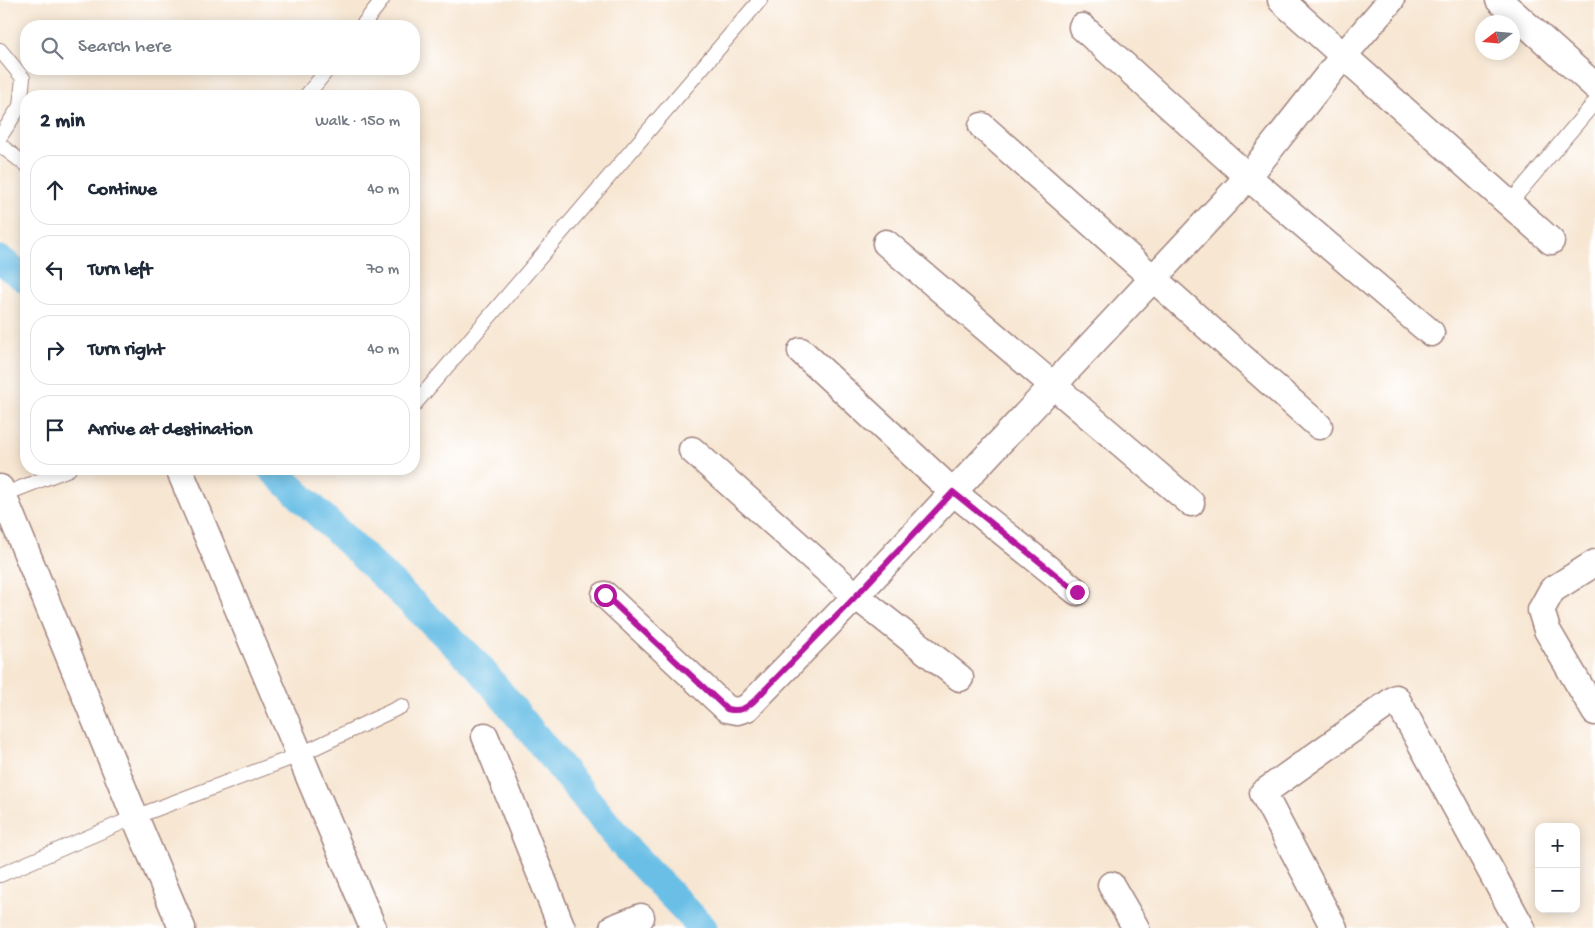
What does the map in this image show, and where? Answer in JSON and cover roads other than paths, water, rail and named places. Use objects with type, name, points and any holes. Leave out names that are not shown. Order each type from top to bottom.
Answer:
[{"type":"street","points":[[1280,0],[1551,241]]},
{"type":"street","points":[[605,595],[727,709],[737,711],[747,708],[856,596],[1248,177],[1344,55],[1391,0]]},
{"type":"street","points":[[1499,0],[1595,86]]},
{"type":"street","points":[[1082,27],[1248,177],[1431,333]]},
{"type":"street","points":[[982,126],[1319,426]]},
{"type":"street","points":[[886,243],[1191,503]]},
{"type":"street","points":[[801,351],[953,492],[1077,592]]},
{"type":"street","points":[[692,450],[856,596],[960,678]]},
{"type":"street","points":[[182,475],[373,928]]},
{"type":"street","points":[[1,493],[182,928]]},
{"type":"street","points":[[1595,563],[1552,590],[1541,610],[1546,630],[1595,712]]},
{"type":"street","points":[[1334,928],[1263,793],[1396,698],[1522,928]]},
{"type":"street","points":[[485,736],[562,928]]},
{"type":"street","points":[[1111,885],[1136,928]]},
{"type":"street","points":[[613,928],[641,917]]},
{"type":"lane","points":[[367,20],[382,0]]},
{"type":"lane","points":[[420,398],[760,0]]},
{"type":"lane","points":[[0,50],[20,73]]},
{"type":"lane","points":[[21,75],[24,78],[22,90]]},
{"type":"lane","points":[[311,90],[323,75]]},
{"type":"lane","points":[[1509,204],[1595,102]]},
{"type":"lane","points":[[0,136],[20,106]]},
{"type":"lane","points":[[0,145],[20,160]]},
{"type":"lane","points":[[1,493],[52,475]]},
{"type":"lane","points":[[0,876],[135,817],[299,755],[402,706]]},
{"type":"waterway","points":[[0,260],[20,275]]},
{"type":"waterway","points":[[278,475],[478,666],[628,850],[703,928]]}]
